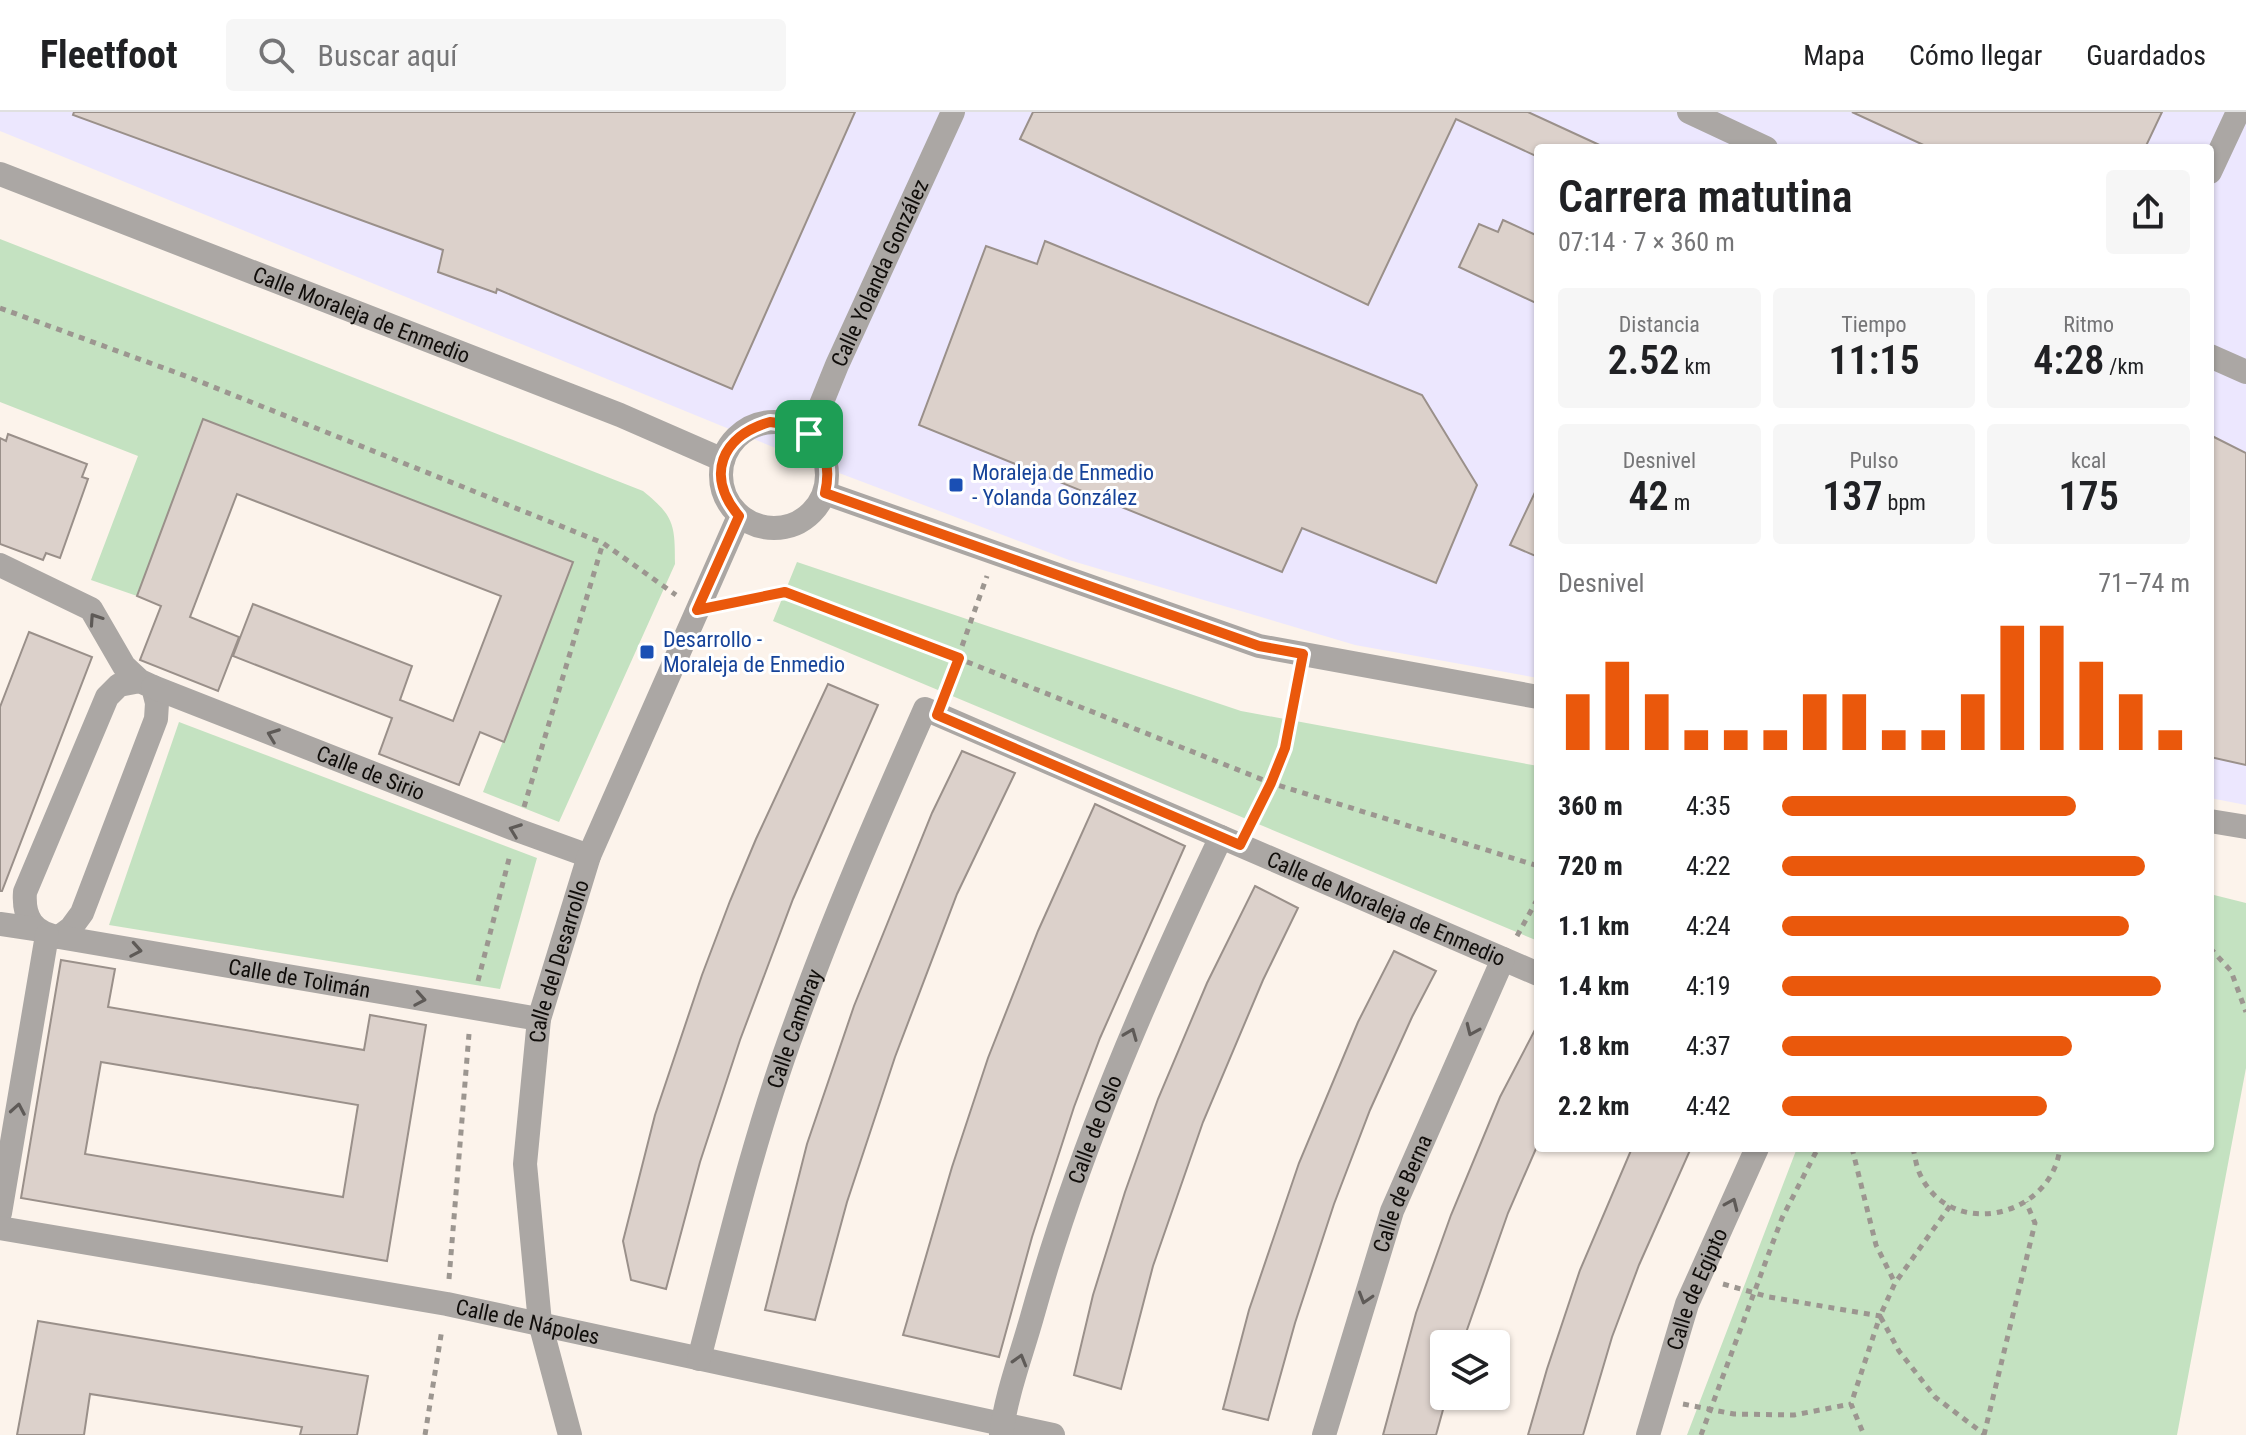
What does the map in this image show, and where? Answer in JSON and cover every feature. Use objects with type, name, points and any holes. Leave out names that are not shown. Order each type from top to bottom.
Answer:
[{"type":"street","name":"Calle Yolanda González","points":[[809,434],[837,365],[953,112]]},
{"type":"street","points":[[1689,112],[1757,144]]},
{"type":"street","points":[[2214,163],[2238,112]]},
{"type":"street","name":"Calle Moraleja de Enmedio","points":[[0,174],[620,415],[723,460]]},
{"type":"street","points":[[2214,358],[2246,372]]},
{"type":"street","points":[[770,422],[791,424],[809,434],[818,444],[827,467],[825,493],[815,511],[798,524],[778,529],[757,527],[739,516],[729,504],[721,475],[723,460],[733,441],[749,428],[770,422]]},
{"type":"street","points":[[825,493],[1259,646],[1534,696]]},
{"type":"street","name":"Calle del Desarrollo","points":[[570,1435],[540,1323],[525,1164],[539,1019],[589,856],[739,516]]},
{"type":"street","name":"Calle de Sirio","points":[[0,565],[91,609],[124,666],[147,684],[502,825],[589,856]]},
{"type":"street","points":[[0,1213],[47,934],[24,907],[25,892],[107,697],[119,685],[147,684],[156,719],[82,913],[71,928],[47,934]]},
{"type":"street","name":"Calle de Moraleja de Enmedio","points":[[931,712],[1534,972]]},
{"type":"street","name":"Calle Cambray","points":[[699,1359],[744,1186],[794,1026],[859,861],[931,712]]},
{"type":"street","points":[[2214,822],[2246,827]]},
{"type":"street","name":"Calle de Oslo","points":[[1001,1430],[1048,1259],[1099,1115],[1156,974],[1230,841]]},
{"type":"street","name":"Calle de Tolimán","points":[[0,924],[539,1019]]},
{"type":"street","name":"Calle de Berna","points":[[1324,1435],[1392,1211],[1503,959]]},
{"type":"street","name":"Calle de Egipto","points":[[1648,1435],[1687,1304],[1755,1152]]},
{"type":"street","name":"Calle de Nápoles","points":[[0,1228],[447,1304],[1001,1430],[1053,1435]]},
{"type":"path","points":[[0,308],[191,378],[603,543],[697,610],[785,592],[1271,783],[1534,865]]},
{"type":"path","points":[[931,712],[959,658],[995,551]]},
{"type":"path","points":[[1230,841],[1271,783],[1285,748],[1303,654]]},
{"type":"path","points":[[1503,959],[1534,905]]},
{"type":"path","points":[[2214,952],[2231,971],[2246,1012]]},
{"type":"path","points":[[1701,1435],[1782,1218],[1816,1152]]},
{"type":"path","points":[[1853,1152],[1876,1245],[1895,1283]]},
{"type":"path","points":[[1914,1152],[1919,1173],[1934,1194],[1950,1206],[1987,1214],[2013,1210],[2035,1196],[2051,1176],[2059,1152]]},
{"type":"path","points":[[1880,1316],[1899,1351],[1935,1397],[1984,1434],[2035,1223],[2026,1202]]},
{"type":"path","points":[[1864,1435],[1851,1404],[1880,1316],[1895,1283],[1950,1206]]},
{"type":"path","points":[[1699,1278],[1755,1293],[1880,1316]]},
{"type":"path","points":[[1659,1398],[1734,1414],[1794,1415],[1851,1404]]},
{"type":"shaded area","points":[[0,112],[2246,112],[2246,805],[2214,799],[2214,144],[1534,144],[1534,677],[1355,645],[1069,560],[810,462],[0,131]]},
{"type":"green space","points":[[0,239],[643,491],[661,507],[673,530],[675,564],[559,822],[483,792],[573,562],[203,419],[137,596],[91,580],[138,456],[0,402]]},
{"type":"green space","points":[[797,562],[1241,711],[1534,765],[1534,939],[773,621]]},
{"type":"green space","points":[[179,722],[537,858],[500,989],[109,925]]},
{"type":"green space","points":[[2214,895],[2246,903],[2246,1068],[2177,1435],[1687,1435],[1795,1152],[2214,1152]]},
{"type":"building","points":[[74,112],[855,112],[732,389],[497,289],[496,293],[438,272],[443,250],[73,115]]},
{"type":"building","points":[[1033,112],[1528,112],[1597,144],[1534,144],[1534,155],[1456,119],[1368,305],[1020,139]]},
{"type":"building","points":[[1852,112],[2162,112],[2147,144],[1921,144]]},
{"type":"building","points":[[1503,220],[1534,234],[1534,302],[1459,267],[1479,224],[1498,232]]},
{"type":"building","points":[[1045,241],[1422,395],[1477,485],[1436,583],[1302,528],[1282,572],[919,425],[986,246],[1037,264]]},
{"type":"building","points":[[203,419],[573,562],[504,742],[480,732],[459,785],[379,754],[392,718],[233,656],[253,604],[412,666],[400,700],[453,721],[501,596],[237,494],[190,617],[239,637],[218,691],[140,660],[161,606],[137,596]]},
{"type":"building","points":[[8,434],[87,464],[82,477],[88,479],[60,558],[46,553],[43,560],[0,544],[0,438],[6,441]]},
{"type":"building","points":[[2214,437],[2246,453],[2246,765],[2214,758]]},
{"type":"building","points":[[1534,494],[1534,555],[1510,545]]},
{"type":"building","points":[[29,632],[92,657],[0,891],[0,707]]},
{"type":"building","points":[[828,684],[878,705],[793,899],[740,1040],[700,1162],[666,1289],[631,1280],[623,1241],[655,1115],[730,901]]},
{"type":"building","points":[[962,751],[1015,773],[957,894],[895,1057],[847,1202],[815,1320],[765,1310],[807,1144],[854,1006],[932,813]]},
{"type":"building","points":[[1095,804],[1185,846],[1100,1038],[1074,1107],[1032,1237],[999,1357],[903,1335],[952,1167],[988,1058],[1038,931]]},
{"type":"building","points":[[1255,886],[1298,908],[1263,980],[1203,1122],[1153,1266],[1121,1389],[1074,1375],[1093,1295],[1158,1099],[1207,983]]},
{"type":"building","points":[[1394,951],[1436,971],[1370,1110],[1334,1204],[1295,1323],[1268,1420],[1223,1409],[1249,1310],[1299,1163],[1358,1022]]},
{"type":"building","points":[[61,960],[115,969],[108,1007],[364,1050],[370,1015],[426,1025],[387,1261],[21,1198]],"holes":[[[101,1062],[358,1105],[343,1197],[85,1154]]]},
{"type":"building","points":[[1534,1032],[1535,1152],[1508,1213],[1467,1330],[1430,1330],[1430,1410],[1443,1410],[1436,1435],[1383,1435],[1416,1313],[1451,1215],[1500,1097]]},
{"type":"building","points":[[1630,1152],[1689,1152],[1639,1265],[1612,1337],[1583,1435],[1528,1435],[1547,1369],[1580,1270]]},
{"type":"building","points":[[38,1321],[368,1376],[357,1435],[300,1435],[302,1427],[90,1394],[84,1435],[17,1435]]},
{"type":"place","name":"Moraleja de Enmedio - Yolanda González","points":[[956,485]]},
{"type":"place","name":"Desarrollo - Moraleja de Enmedio","points":[[647,652]]},
{"type":"route","points":[[770,422],[791,424],[809,434],[824,455],[828,480],[825,493],[1259,646],[1303,654],[1285,748],[1240,845],[937,715],[959,658],[785,592],[697,610],[739,516],[729,504],[721,475],[723,460],[733,441],[749,428],[770,422]]}]
